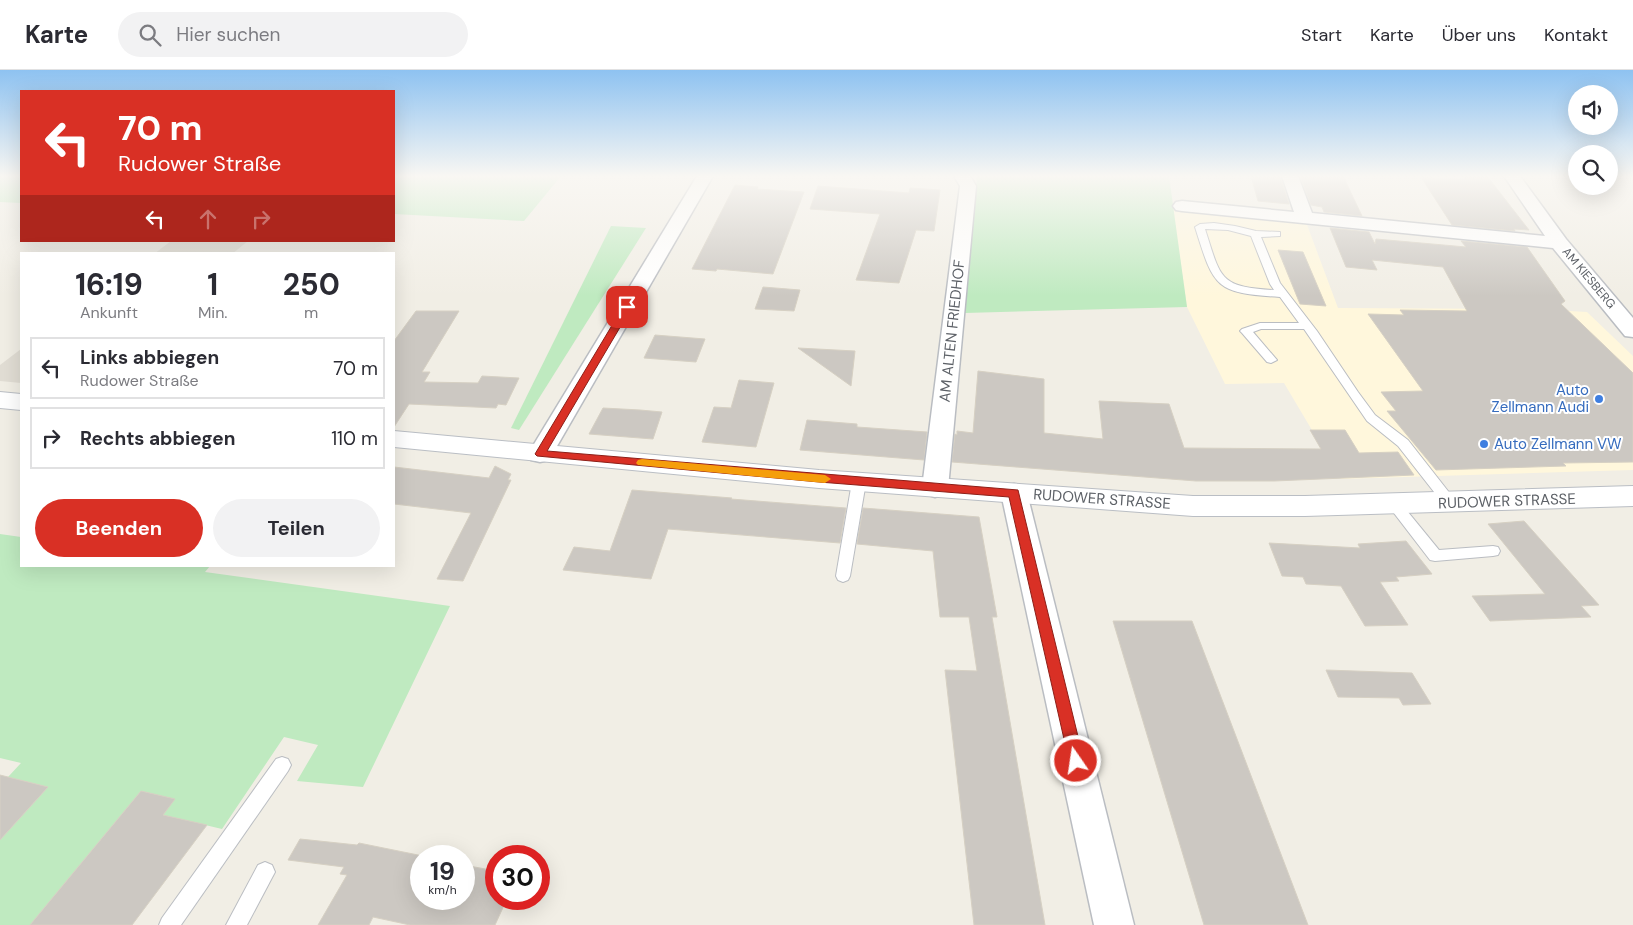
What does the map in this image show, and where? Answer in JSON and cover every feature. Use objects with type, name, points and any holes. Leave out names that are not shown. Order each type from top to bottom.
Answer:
[{"type":"street","points":[[540,454],[681,216]]},
{"type":"street","name":"AM ALTEN FRIEDHOF","points":[[935,488],[965,216]]},
{"type":"street","points":[[1283,216],[1559,243]]},
{"type":"street","name":"AM KIESBERG","points":[[1540,216],[1559,243],[1633,331]]},
{"type":"street","points":[[0,400],[20,402]]},
{"type":"street","name":"RUDOWER STRASSE","points":[[395,439],[859,482],[1193,506],[1450,503],[1633,496]]},
{"type":"street","points":[[1014,493],[1114,925]]},
{"type":"lane","points":[[1277,234],[1255,234],[1236,228],[1210,225],[1200,227],[1219,280],[1229,287],[1242,292],[1283,294]]},
{"type":"lane","points":[[1255,234],[1275,284],[1308,326],[1371,418],[1403,443],[1450,503]]},
{"type":"lane","points":[[1271,360],[1246,331],[1252,327],[1260,326],[1308,326]]},
{"type":"lane","points":[[843,576],[859,482]]},
{"type":"lane","points":[[1394,504],[1435,556],[1493,551]]},
{"type":"lane","points":[[169,925],[282,765]]},
{"type":"lane","points":[[236,925],[265,872]]},
{"type":"shaded area","points":[[1174,216],[1244,216],[1306,222],[1338,308],[1535,309],[1587,312],[1633,356],[1633,470],[1341,479],[1284,383],[1225,384],[1187,307]]},
{"type":"shaded area","points":[[170,242],[247,242],[234,252],[157,252]]},
{"type":"shaded area","points":[[20,350],[20,383],[0,381],[0,365]]},
{"type":"green space","points":[[429,216],[528,216],[524,221]]},
{"type":"green space","points":[[974,216],[1174,216],[1187,307],[965,313]]},
{"type":"green space","points":[[611,226],[646,228],[519,430],[511,428]]},
{"type":"green space","points":[[0,534],[20,537],[20,567],[209,567],[205,572],[450,606],[363,787],[297,781],[318,745],[284,737],[222,829],[163,815],[174,799],[141,791],[30,925],[0,925],[0,840],[48,787],[8,777],[21,763],[0,758]]},
{"type":"building","points":[[719,216],[795,216],[773,274],[717,269],[716,271],[692,269]]},
{"type":"building","points":[[879,216],[936,216],[934,231],[916,230],[899,283],[856,280]]},
{"type":"building","points":[[1446,216],[1518,216],[1529,230],[1514,229],[1515,231],[1452,225]]},
{"type":"building","points":[[1330,228],[1369,232],[1375,244],[1376,239],[1466,247],[1461,241],[1527,247],[1565,301],[1561,304],[1633,373],[1633,462],[1563,463],[1566,466],[1436,470],[1387,411],[1396,411],[1381,392],[1423,391],[1368,314],[1404,315],[1400,310],[1467,311],[1443,267],[1372,260],[1377,270],[1346,267]]},
{"type":"building","points":[[1278,250],[1303,252],[1326,306],[1300,304]]},
{"type":"building","points":[[763,287],[800,290],[794,311],[755,309]]},
{"type":"building","points":[[416,311],[459,311],[422,372],[430,372],[424,382],[478,383],[482,376],[519,378],[506,405],[498,404],[496,408],[409,404],[395,425],[395,340]]},
{"type":"building","points":[[655,335],[705,339],[696,362],[644,358]]},
{"type":"building","points":[[798,348],[855,351],[851,386]]},
{"type":"building","points":[[978,371],[1044,379],[1044,433],[1103,439],[1099,401],[1169,404],[1184,448],[1321,449],[1310,430],[1345,430],[1359,453],[1398,452],[1414,475],[1274,481],[1196,481],[952,462],[957,431],[973,433]]},
{"type":"building","points":[[739,380],[774,383],[756,447],[702,442],[714,407],[731,408]]},
{"type":"building","points":[[603,408],[662,412],[653,439],[589,434]]},
{"type":"building","points":[[807,420],[857,424],[857,427],[927,432],[924,460],[800,450]]},
{"type":"building","points":[[495,466],[511,474],[508,480],[511,480],[463,581],[437,579],[471,513],[395,504],[395,467],[489,478]]},
{"type":"building","points":[[632,490],[846,508],[840,543],[668,529],[651,579],[563,570],[574,547],[610,551]]},
{"type":"building","points":[[863,508],[979,517],[997,617],[992,617],[1045,925],[974,925],[945,670],[977,671],[969,617],[940,617],[933,551],[857,544]]},
{"type":"building","points":[[1524,521],[1599,605],[1581,606],[1591,617],[1490,621],[1472,596],[1545,594],[1488,524]]},
{"type":"building","points":[[1406,541],[1432,574],[1396,577],[1399,581],[1380,582],[1408,625],[1365,626],[1341,586],[1306,584],[1303,577],[1282,576],[1269,543],[1360,548],[1358,544]]},
{"type":"building","points":[[1113,621],[1192,621],[1308,925],[1204,925]]},
{"type":"building","points":[[1326,670],[1412,673],[1431,704],[1403,705],[1399,698],[1338,697]]},
{"type":"building","points":[[0,775],[48,787],[0,840]]},
{"type":"building","points":[[141,791],[175,799],[163,815],[207,825],[132,925],[30,925]]},
{"type":"building","points":[[300,839],[357,845],[359,843],[410,853],[410,910],[475,910],[475,867],[485,869],[485,910],[502,910],[495,925],[410,925],[373,917],[369,925],[318,925],[347,875],[340,874],[344,867],[288,860]]},
{"type":"slow traffic","points":[[642,463],[825,479]]},
{"type":"place","name":"Auto Zellmann Audi","points":[[1599,399]]},
{"type":"place","name":"Auto Zellmann VW","points":[[1484,444]]},
{"type":"route","points":[[627,307],[540,454],[819,479],[1014,493],[1076,761]]}]
